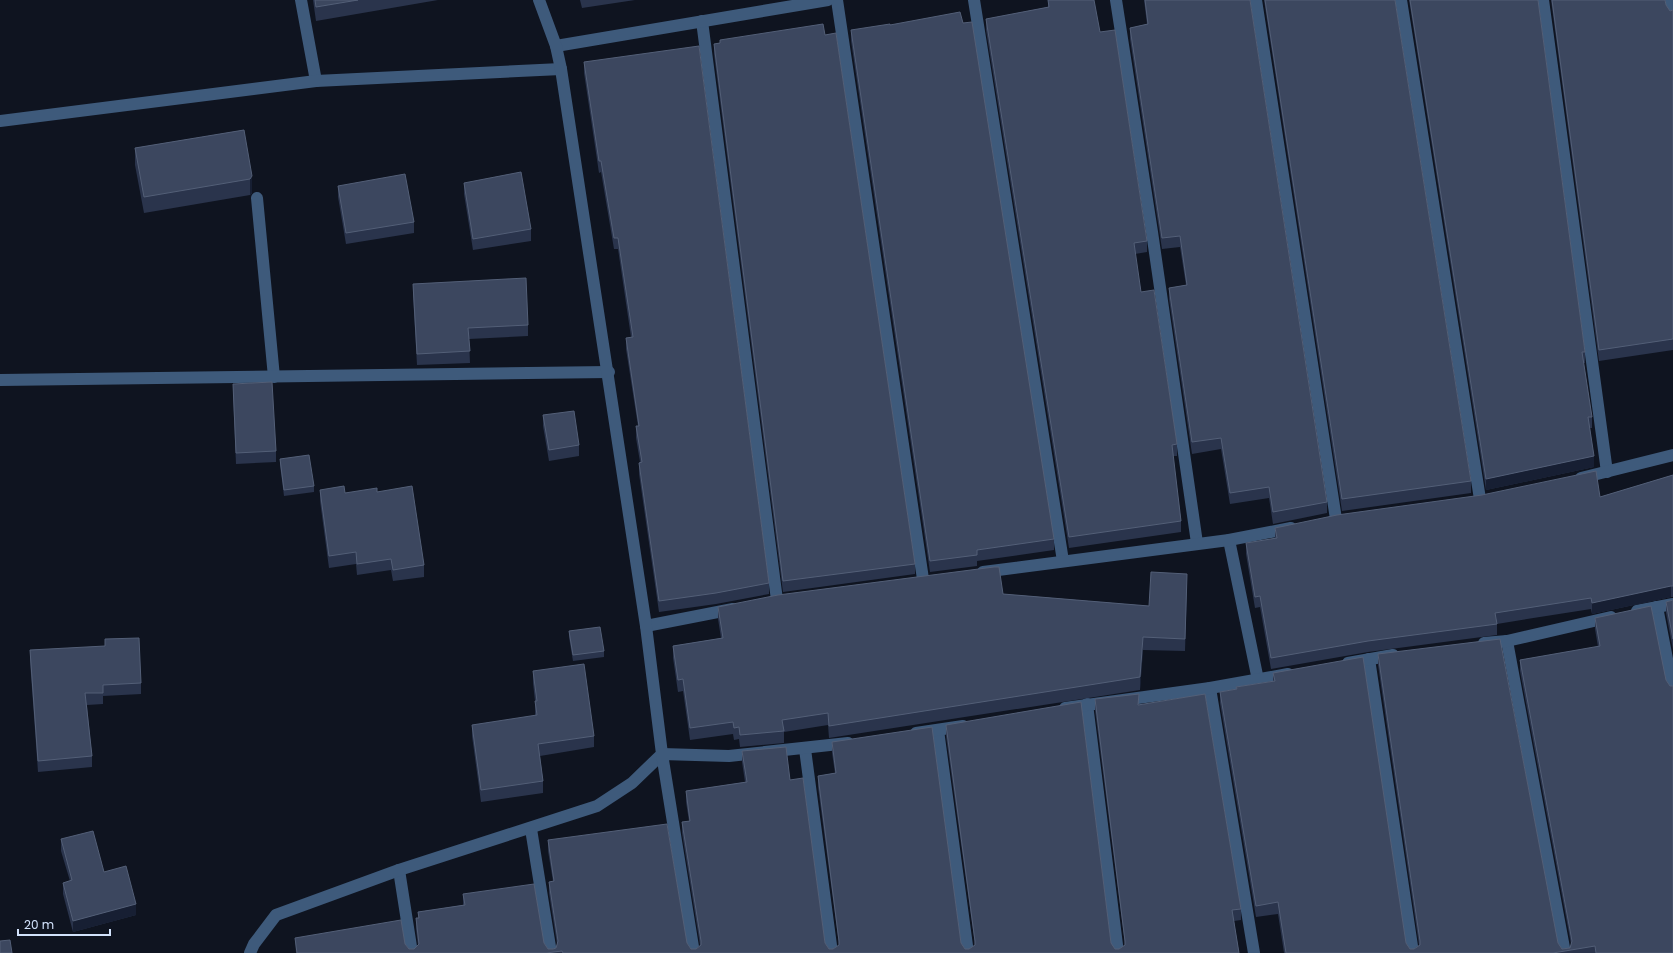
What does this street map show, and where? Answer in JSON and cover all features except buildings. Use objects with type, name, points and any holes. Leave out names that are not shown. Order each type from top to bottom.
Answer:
[{"type":"street","points":[[301,0],[316,81]]},
{"type":"street","points":[[539,0],[556,46],[561,69],[609,372],[646,626],[662,754],[694,953]]},
{"type":"street","points":[[556,46],[828,0]]},
{"type":"street","points":[[837,0],[923,579]]},
{"type":"street","points":[[974,0],[1063,561]]},
{"type":"street","points":[[1116,0],[1152,232],[1197,543]]},
{"type":"street","points":[[1256,0],[1332,520],[1351,517]]},
{"type":"street","points":[[1401,0],[1480,499]]},
{"type":"street","points":[[1543,0],[1607,472]]},
{"type":"street","points":[[1671,0],[1673,14]]},
{"type":"street","points":[[702,21],[777,600]]},
{"type":"street","points":[[0,121],[316,81],[561,69]]},
{"type":"street","points":[[257,198],[274,377]]},
{"type":"street","points":[[0,380],[609,372]]},
{"type":"street","points":[[1572,480],[1673,455]]},
{"type":"street","points":[[1464,501],[1495,496]]},
{"type":"street","points":[[970,573],[1229,540],[1305,525]]},
{"type":"street","points":[[1229,540],[1258,680]]},
{"type":"street","points":[[907,582],[938,577]]},
{"type":"street","points":[[762,603],[793,598]]},
{"type":"street","points":[[1468,645],[1507,640],[1673,604]]},
{"type":"street","points":[[646,626],[747,606]]},
{"type":"street","points":[[1657,607],[1673,690]]},
{"type":"street","points":[[1507,640],[1565,953]]},
{"type":"street","points":[[1339,664],[1406,653]]},
{"type":"street","points":[[1369,659],[1413,953]]},
{"type":"street","points":[[1055,709],[1210,688],[1302,671]]},
{"type":"street","points":[[1210,688],[1254,953]]},
{"type":"street","points":[[1087,704],[1118,953]]},
{"type":"street","points":[[907,734],[977,723]]},
{"type":"street","points":[[938,730],[968,953]]},
{"type":"street","points":[[250,953],[254,944],[276,915],[399,870],[531,829],[597,806],[632,782],[662,754],[729,756],[860,741]]},
{"type":"street","points":[[805,748],[832,953]]},
{"type":"street","points":[[531,829],[551,953]]},
{"type":"street","points":[[399,870],[412,953]]}]
